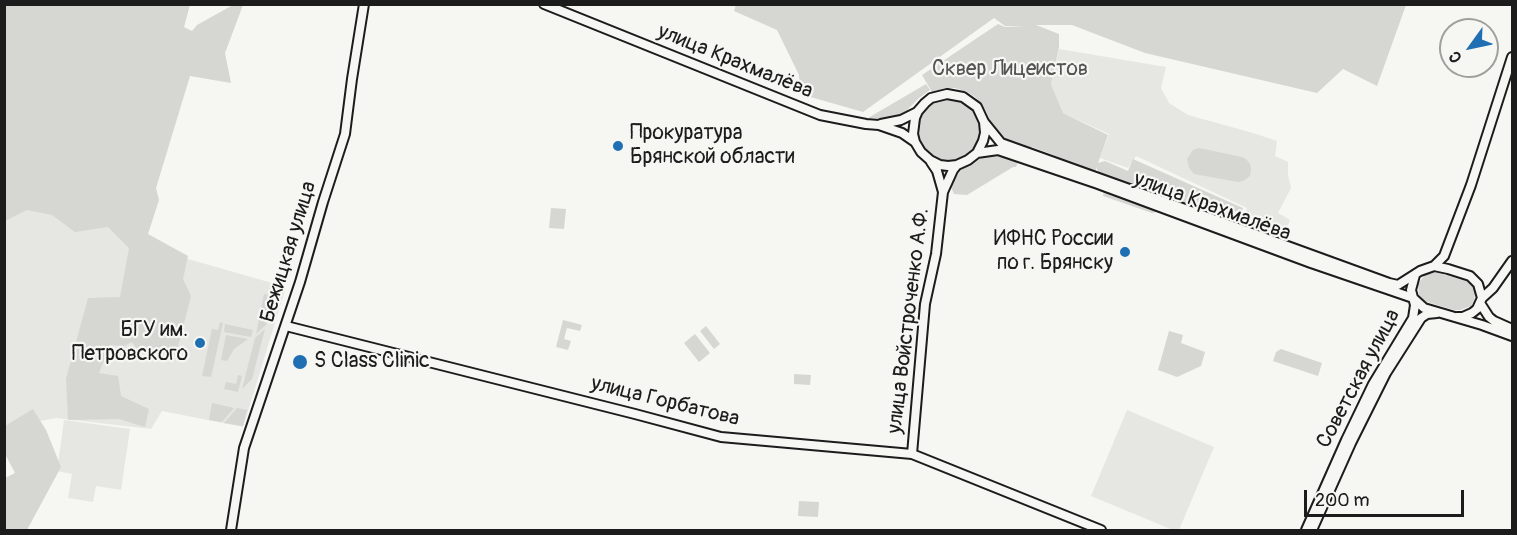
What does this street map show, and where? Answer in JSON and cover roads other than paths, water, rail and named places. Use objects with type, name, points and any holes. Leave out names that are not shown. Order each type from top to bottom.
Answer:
[{"type":"main road","name":"Бежицкая улица","points":[[233,531],[244,448],[286,326],[345,134],[351,80],[364,4]]},
{"type":"main road","name":"улица Крахмалёва","points":[[544,4],[820,115],[879,125],[902,133],[915,142],[930,160],[937,171],[943,192]]},
{"type":"main road","points":[[930,160],[940,165],[957,165],[977,153],[999,147],[1398,285],[1420,271],[1434,266],[1444,256],[1471,184],[1512,57]]},
{"type":"main road","points":[[879,125],[902,120],[918,111],[931,98],[956,94],[971,101],[999,147]]},
{"type":"main road","points":[[915,142],[913,126],[918,111]]},
{"type":"main road","points":[[977,153],[985,133],[984,122]]},
{"type":"main road","name":"улица Крахмалёва","points":[[999,147],[1413,298]]},
{"type":"main road","points":[[943,192],[957,165]]},
{"type":"main road","name":"улица Войстроченко А.Ф.","points":[[912,454],[925,304],[936,254],[943,192]]},
{"type":"main road","points":[[1457,317],[1463,317],[1477,309],[1512,261]]},
{"type":"main road","points":[[1434,266],[1473,278],[1480,288],[1481,301],[1489,317],[1512,329]]},
{"type":"main road","points":[[1415,275],[1411,290],[1413,298],[1424,308],[1512,336]]},
{"type":"main road","name":"Советская улица","points":[[1306,531],[1380,370],[1413,318],[1415,310],[1413,298]]},
{"type":"main road","name":"Советская улица","points":[[1312,531],[1351,443],[1386,373],[1421,318],[1427,314],[1440,312]]},
{"type":"main road","name":"улица Горбатова","points":[[286,326],[721,437],[912,454],[1101,531]]},
{"type":"place","name":"Прокуратура Брянской области","points":[[618,146]]},
{"type":"place","name":"ИФНС России по г. Брянску","points":[[1125,252]]},
{"type":"place","name":"БГУ им. Петровского","points":[[200,343]]},
{"type":"place","name":"S Class Clinic","points":[[300,362]]},
{"type":"park label","name":"Сквер Лицеистов","points":[[1010,70]]}]
